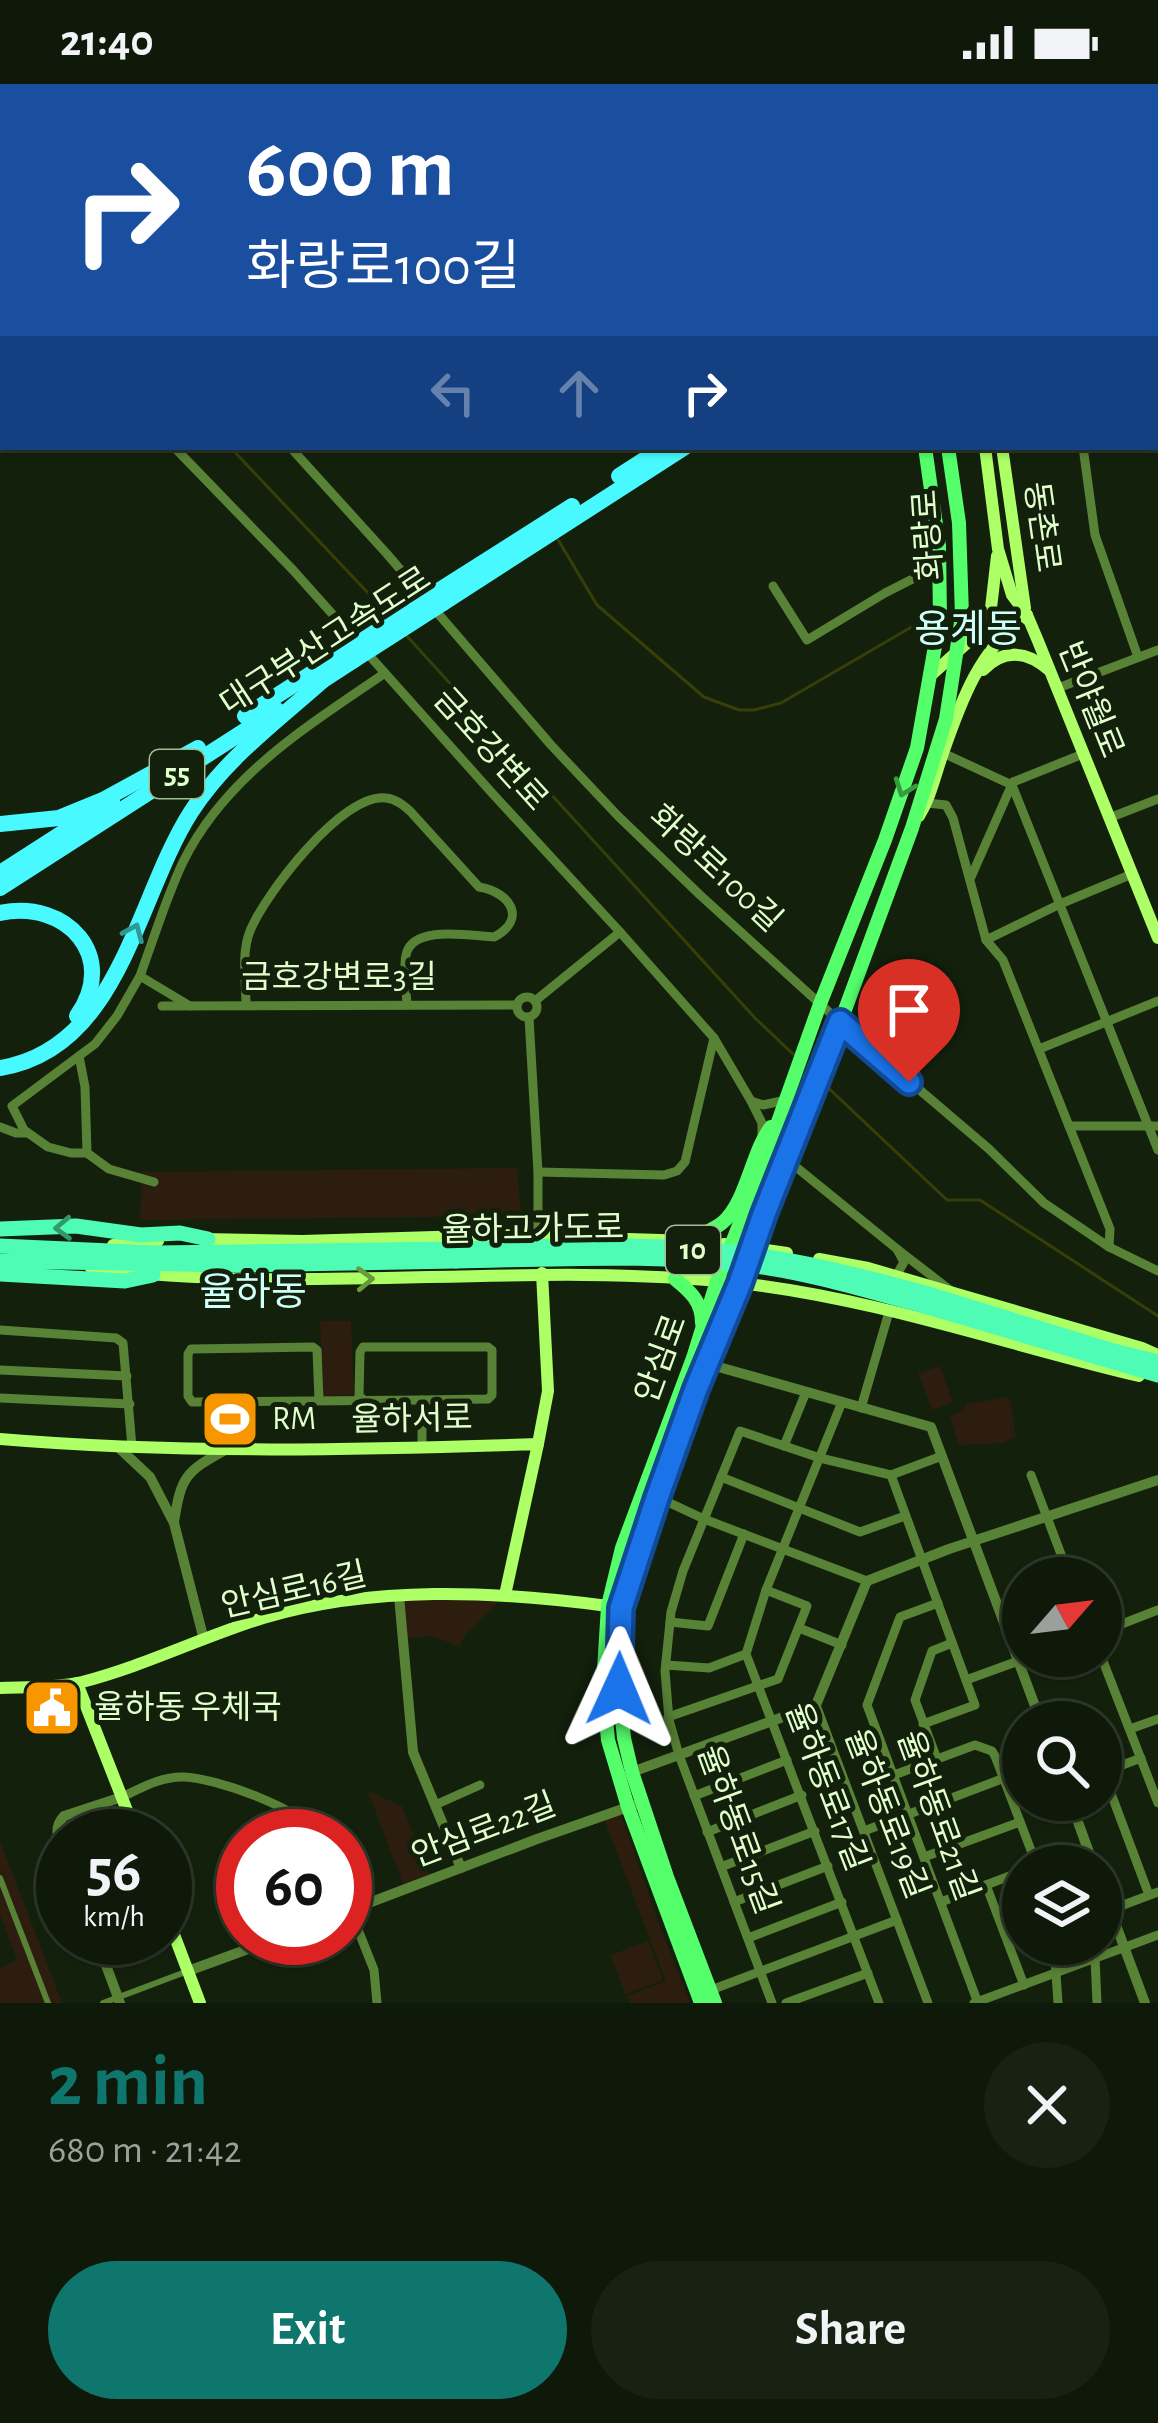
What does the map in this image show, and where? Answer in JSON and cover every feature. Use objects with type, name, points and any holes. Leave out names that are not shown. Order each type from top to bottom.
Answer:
[{"type":"highway","name":"대구부산고속도로","points":[[0,873],[349,656],[567,516],[660,450]]},
{"type":"highway","name":"대구부산고속도로","points":[[567,516],[681,450]]},
{"type":"highway","name":"대구부산고속도로","points":[[0,888],[322,681],[349,656]]},
{"type":"highway","points":[[0,1068],[48,1052],[88,1018],[116,971],[192,810],[225,766],[322,681]]},
{"type":"highway","points":[[0,824],[59,818],[103,800],[198,748]]},
{"type":"highway","points":[[0,913],[32,910],[60,919],[82,941],[92,972],[87,1000],[65,1029],[36,1048],[0,1059]]},
{"type":"highway","points":[[0,1229],[76,1226],[208,1239]]},
{"type":"highway","name":"10","points":[[0,1246],[80,1249]]},
{"type":"highway","name":"율하고가도로","points":[[38,1262],[241,1265],[600,1246],[719,1251],[798,1261],[1158,1378]]},
{"type":"highway","name":"율하고가도로","points":[[80,1249],[455,1255]]},
{"type":"highway","name":"10","points":[[0,1261],[38,1262]]},
{"type":"highway","points":[[0,1274],[125,1281],[153,1275]]},
{"type":"highway","name":"율하고가도로","points":[[925,1300],[1158,1359]]},
{"type":"main road","name":"화랑로","points":[[925,450],[940,565],[940,618],[931,675]]},
{"type":"main road","name":"화랑로","points":[[912,828],[946,719],[962,616],[959,524],[948,450]]},
{"type":"main road","points":[[912,828],[928,803],[976,669],[998,639],[1027,615],[1012,595],[998,549],[985,450]]},
{"type":"main road","name":"동촌로","points":[[1002,450],[1027,615]]},
{"type":"main road","points":[[931,675],[984,628],[998,549]]},
{"type":"main road","name":"반야월로","points":[[1027,615],[1158,938]]},
{"type":"main road","points":[[968,689],[988,664],[1012,653],[1036,659],[1051,671]]},
{"type":"main road","name":"안심로","points":[[709,1999],[608,1740],[603,1686],[608,1606],[628,1530],[719,1277],[910,772],[931,675]]},
{"type":"main road","name":"안심로","points":[[635,1804],[619,1689],[621,1608],[696,1389],[912,828]]},
{"type":"main road","points":[[687,1240],[719,1226],[730,1214],[762,1138],[783,1106]]},
{"type":"main road","points":[[505,1595],[548,1391],[538,1236]]},
{"type":"main road","points":[[80,1249],[208,1239],[538,1236],[754,1246],[896,1276],[1158,1359]]},
{"type":"main road","points":[[667,1278],[681,1268],[687,1240]]},
{"type":"main road","points":[[793,1292],[791,1268],[807,1257]]},
{"type":"main road","points":[[38,1262],[153,1275],[338,1280],[719,1277],[890,1312],[1158,1378]]},
{"type":"main road","points":[[667,1278],[692,1294],[702,1309],[703,1331]]},
{"type":"main road","name":"율하서로","points":[[0,1439],[228,1449],[538,1444]]},
{"type":"main road","name":"안심로16길","points":[[0,1688],[77,1683],[265,1618],[350,1602],[399,1596],[505,1595],[608,1606]]},
{"type":"main road","points":[[77,1683],[126,1809]]},
{"type":"main road","points":[[186,1965],[200,2003]]},
{"type":"street","name":"금호강변로","points":[[177,450],[293,570],[713,1038],[752,1100],[762,1123],[762,1138]]},
{"type":"street","name":"화랑로100길","points":[[293,450],[551,745],[700,895],[820,1004],[837,1030],[989,1149],[1044,1203],[1109,1247],[1158,1271]]},
{"type":"street","points":[[1084,450],[1095,535],[1138,656]]},
{"type":"street","points":[[773,586],[807,640],[940,565]]},
{"type":"street","points":[[1058,688],[1158,650]]},
{"type":"street","points":[[154,1181],[109,1168],[87,1153],[47,1147],[27,1132],[12,1106],[95,1044],[117,1016],[140,976],[184,860],[227,795],[278,747],[385,674]]},
{"type":"street","points":[[943,752],[1012,785],[1153,1127],[1158,1150]]},
{"type":"street","points":[[970,877],[1012,785],[1083,754]]},
{"type":"street","points":[[246,1005],[248,935],[294,861],[350,810],[373,798],[399,802],[478,887],[500,893],[512,907],[510,925],[494,937],[444,934],[422,936],[411,943],[405,958],[406,1004]]},
{"type":"street","points":[[1109,818],[1158,799]]},
{"type":"street","points":[[928,803],[941,803],[948,809],[986,940],[1003,960],[1070,1126],[1110,1229],[1109,1247]]},
{"type":"street","points":[[986,940],[1132,874]]},
{"type":"street","points":[[535,1001],[620,932]]},
{"type":"street","points":[[140,976],[190,1006]]},
{"type":"street","points":[[529,1018],[519,1015],[517,1005],[526,997],[535,1001]]},
{"type":"street","points":[[529,1018],[537,1011],[535,1001]]},
{"type":"street","points":[[1039,1049],[1158,1001]]},
{"type":"street","name":"금호강변로3길","points":[[162,1006],[517,1005]]},
{"type":"street","points":[[529,1018],[538,1236]]},
{"type":"street","points":[[538,1172],[664,1175],[677,1171],[685,1162],[713,1038]]},
{"type":"street","points":[[79,1056],[87,1153]]},
{"type":"street","points":[[752,1100],[783,1106]]},
{"type":"street","points":[[1070,1126],[1153,1127]]},
{"type":"street","points":[[0,1127],[27,1132]]},
{"type":"street","points":[[785,1158],[954,1293]]},
{"type":"street","points":[[896,1249],[904,1262],[896,1276]]},
{"type":"street","points":[[861,1408],[890,1312]]},
{"type":"street","points":[[0,1330],[116,1338],[123,1343],[130,1404],[124,1446],[150,1478],[174,1522],[204,1640]]},
{"type":"street","points":[[319,1400],[313,1347],[191,1349],[188,1354],[192,1402],[365,1401],[488,1399],[492,1395],[492,1350],[364,1347],[359,1396],[365,1401]]},
{"type":"street","points":[[708,1364],[931,1427],[1002,1618]]},
{"type":"street","points":[[0,1370],[127,1376]]},
{"type":"street","points":[[806,1392],[784,1446],[891,1475],[942,1456]]},
{"type":"street","points":[[0,1398],[130,1404]]},
{"type":"street","points":[[422,1400],[422,1448]]},
{"type":"street","points":[[249,1401],[251,1449]]},
{"type":"street","points":[[666,1665],[710,1668],[746,1654],[766,1590],[842,1402]]},
{"type":"street","name":"율하동로15길","points":[[772,2003],[668,1717],[666,1665],[670,1622],[683,1571],[740,1431],[784,1446]]},
{"type":"street","points":[[174,1522],[184,1480],[196,1466],[228,1449]]},
{"type":"street","points":[[891,1475],[976,1705],[923,1724]]},
{"type":"street","points":[[1031,1475],[1061,1557]]},
{"type":"street","points":[[721,1477],[860,1532],[905,1516]]},
{"type":"street","points":[[657,1498],[867,1581],[1158,1480]]},
{"type":"street","points":[[670,1622],[708,1626],[744,1534]]},
{"type":"street","name":"율하동로19길","points":[[867,1581],[816,1705],[928,2003]]},
{"type":"street","points":[[668,1717],[778,1678],[807,1606],[766,1590]]},
{"type":"street","points":[[399,1596],[413,1752],[461,1868]]},
{"type":"street","name":"율하동로21길","points":[[938,1603],[900,1618],[867,1705],[977,2003]]},
{"type":"street","points":[[1122,1624],[1158,1610]]},
{"type":"street","points":[[799,1628],[842,1645]]},
{"type":"street","points":[[937,1760],[915,1700],[932,1651],[952,1643]]},
{"type":"street","name":"율하동로17길","points":[[746,1654],[879,2003]]},
{"type":"street","points":[[966,1680],[1002,1667]]},
{"type":"street","points":[[1109,1677],[1158,1803]]},
{"type":"street","points":[[632,1772],[816,1705]]},
{"type":"street","points":[[1130,1729],[1158,1719]]},
{"type":"street","points":[[894,1775],[975,1744],[992,1750],[1002,1775]]},
{"type":"street","points":[[1122,1765],[1141,1758]]},
{"type":"street","points":[[694,1796],[787,1760]]},
{"type":"street","points":[[85,1809],[181,1777],[218,1781],[282,1809]]},
{"type":"street","points":[[864,1831],[1002,1778]]},
{"type":"street","points":[[435,1805],[480,1785]]},
{"type":"street","points":[[707,1832],[802,1795]]},
{"type":"street","name":"안심로22길","points":[[372,1902],[635,1804]]},
{"type":"street","points":[[1122,1820],[1154,1894],[1122,1906]]},
{"type":"street","points":[[924,1857],[1020,1822],[1028,1845]]},
{"type":"street","points":[[721,1868],[815,1831]]},
{"type":"street","points":[[734,1902],[828,1866]]},
{"type":"street","points":[[0,1878],[48,2003]]},
{"type":"street","points":[[940,1902],[1002,1879]]},
{"type":"street","points":[[986,1885],[1024,1985]]},
{"type":"street","points":[[748,1938],[842,1902]]},
{"type":"street","points":[[709,1999],[760,1972],[897,1920]]},
{"type":"street","points":[[1124,1948],[1158,1935]]},
{"type":"street","points":[[1122,1943],[1145,2003]]},
{"type":"street","points":[[103,2003],[216,1961]]},
{"type":"street","points":[[106,1965],[119,2000]]},
{"type":"street","points":[[372,1965],[377,2003]]},
{"type":"street","points":[[1055,1965],[1058,2003]]},
{"type":"street","points":[[977,2003],[1077,1965]]},
{"type":"street","points":[[1095,1965],[1097,2003]]},
{"type":"street","points":[[786,2003],[868,1973]]},
{"type":"shaded area","points":[[517,1168],[521,1216],[140,1220],[142,1172]]},
{"type":"shaded area","points":[[320,1321],[351,1321],[354,1395],[323,1396]]},
{"type":"shaded area","points":[[940,1366],[953,1403],[932,1410],[918,1373]]},
{"type":"shaded area","points":[[1009,1397],[1016,1436],[1003,1443],[959,1445],[950,1416],[967,1404]]},
{"type":"shaded area","points":[[505,1595],[459,1646],[431,1636],[403,1639],[399,1596]]},
{"type":"shaded area","points":[[368,1791],[402,1806],[431,1879],[405,1889]]},
{"type":"shaded area","points":[[620,1811],[690,2003],[630,2003],[627,1996],[666,1981],[603,1816]]},
{"type":"shaded area","points":[[0,1841],[36,1935],[36,1965],[47,1965],[62,2003],[0,2003],[0,1968],[17,1960],[0,1915]]},
{"type":"shaded area","points":[[648,1941],[663,1980],[625,1994],[611,1955]]},
{"type":"waterway","points":[[233,450],[387,613]]},
{"type":"waterway","points":[[557,538],[597,605],[704,697],[739,710],[781,703],[920,622]]},
{"type":"waterway","points":[[405,634],[793,1054]]},
{"type":"waterway","points":[[822,1082],[947,1200],[980,1200],[1158,1316]]},
{"type":"place","name":"RM","points":[[230,1419]]},
{"type":"place","name":"율하동 우체국","points":[[52,1708]]},
{"type":"district","name":"용계동","points":[[968,630]]},
{"type":"district","name":"율하동","points":[[253,1293]]},
{"type":"route","points":[[619,1689],[621,1608],[657,1498],[840,1022],[909,1082]]}]
